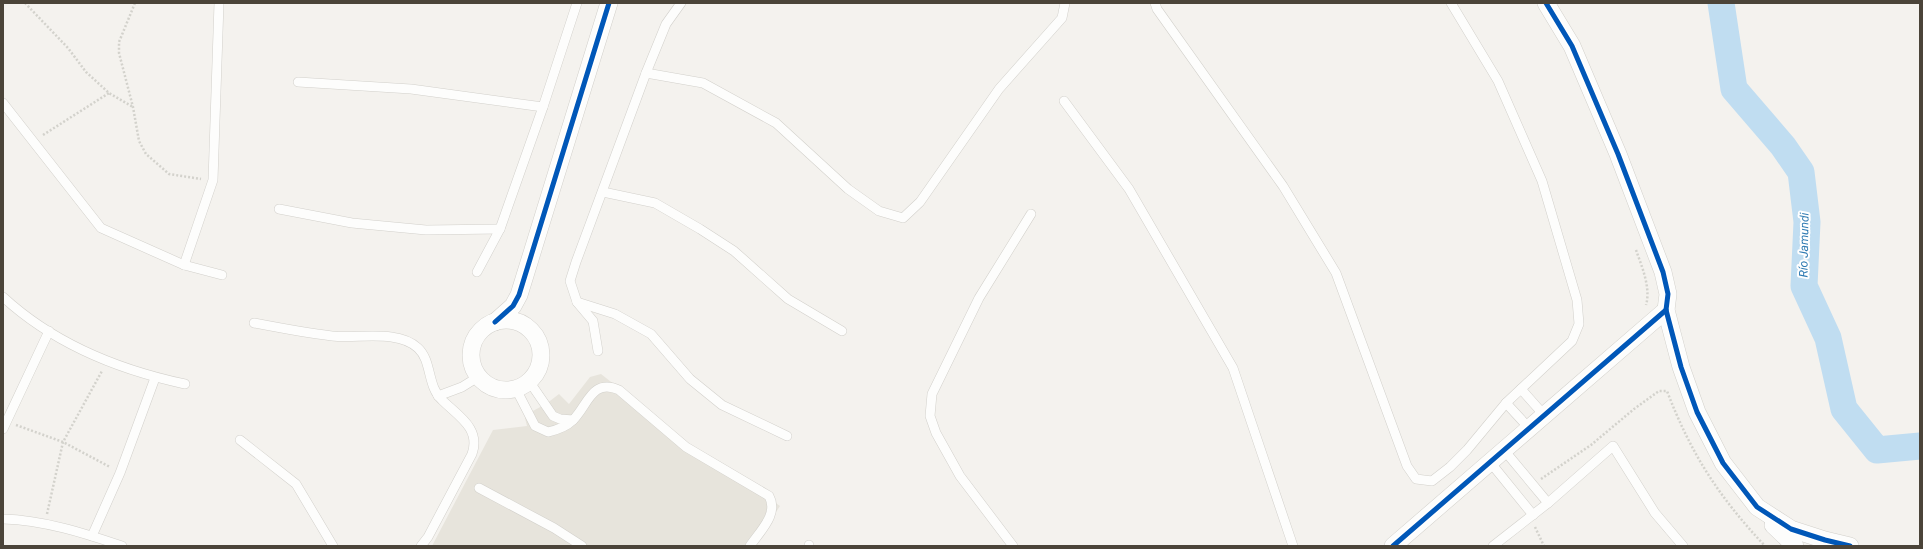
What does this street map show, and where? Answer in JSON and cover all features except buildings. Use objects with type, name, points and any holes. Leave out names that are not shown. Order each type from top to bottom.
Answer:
[{"type":"street","points":[[519,295],[522,313],[529,329],[537,340],[541,358],[537,371],[523,385],[506,391],[495,389],[478,377],[471,362],[472,345],[480,331],[495,322],[513,306],[519,295],[608,3]]},
{"type":"street","points":[[1546,3],[1572,46],[1618,154],[1663,272],[1668,294],[1666,310],[1681,368],[1697,412],[1723,463],[1757,507],[1795,546]]},
{"type":"street","points":[[1393,546],[1666,310]]},
{"type":"street","points":[[495,322],[513,321],[529,329]]},
{"type":"street","points":[[1757,507],[1791,528],[1825,540],[1850,546]]},
{"type":"lane","points":[[184,266],[213,180],[219,3]]},
{"type":"lane","points":[[478,272],[500,229],[543,107],[577,3]]},
{"type":"lane","points":[[598,351],[593,321],[577,302],[570,281],[646,73],[666,24],[681,3]]},
{"type":"lane","points":[[646,73],[703,83],[776,123],[848,189],[880,211],[902,218],[920,202],[999,89],[1062,18],[1065,3]]},
{"type":"lane","points":[[1155,3],[1157,9],[1283,186],[1336,273],[1407,466],[1416,479],[1432,481],[1450,467],[1506,403],[1572,341],[1579,324],[1577,300],[1542,181],[1498,81],[1451,3]]},
{"type":"lane","points":[[298,82],[411,89],[543,107]]},
{"type":"lane","points":[[1064,101],[1129,189],[1233,368],[1293,546]]},
{"type":"lane","points":[[3,103],[32,142],[101,228],[184,266],[222,275]]},
{"type":"lane","points":[[602,192],[655,203],[700,229],[734,251],[788,299],[842,331]]},
{"type":"lane","points":[[279,209],[352,223],[426,230],[500,229]]},
{"type":"lane","points":[[1013,546],[960,476],[936,432],[930,416],[932,394],[979,298],[1031,214]]},
{"type":"lane","points":[[3,297],[50,331],[107,362],[155,378],[185,384]]},
{"type":"lane","points":[[577,302],[615,314],[651,334],[690,379],[722,405],[788,436]]},
{"type":"lane","points":[[254,323],[334,336],[396,338],[410,342],[420,350],[426,361],[430,380],[438,396],[469,426],[475,438],[475,445],[428,537],[421,546]]},
{"type":"lane","points":[[4,425],[50,331]]},
{"type":"lane","points":[[438,396],[462,387],[478,377]]},
{"type":"lane","points":[[92,536],[120,473],[155,378]]},
{"type":"lane","points":[[523,385],[531,420],[541,430],[548,432],[561,429],[573,420],[598,388],[605,386],[613,387],[619,390],[686,447],[764,491],[773,502],[773,510],[750,546]]},
{"type":"lane","points":[[523,385],[553,416],[560,419],[573,420]]},
{"type":"lane","points":[[1521,389],[1544,415]]},
{"type":"lane","points":[[1506,403],[1529,428]]},
{"type":"lane","points":[[240,440],[296,484],[333,546]]},
{"type":"lane","points":[[1493,546],[1530,518],[1614,446],[1655,513],[1683,546]]},
{"type":"lane","points":[[1504,450],[1548,503]]},
{"type":"lane","points":[[1490,462],[1530,518]]},
{"type":"lane","points":[[479,488],[554,528],[582,546]]},
{"type":"lane","points":[[3,519],[45,524],[92,536],[122,546]]},
{"type":"path","points":[[25,3],[68,48],[86,72],[109,93],[133,107]]},
{"type":"path","points":[[135,3],[119,42],[119,53],[133,107],[139,141],[146,154],[168,174],[213,180]]},
{"type":"path","points":[[32,142],[109,93]]},
{"type":"path","points":[[1635,246],[1645,276],[1648,299],[1644,312]]},
{"type":"path","points":[[45,524],[63,442],[107,362]]},
{"type":"path","points":[[1532,484],[1591,445],[1634,409],[1659,391],[1667,391],[1680,426],[1703,469],[1738,517],[1765,546]]},
{"type":"path","points":[[4,425],[63,442],[120,473]]},
{"type":"path","points":[[1530,518],[1544,546]]},
{"type":"shaded area","points":[[601,374],[690,444],[780,506],[753,546],[432,546],[493,430],[527,426],[525,418],[529,413],[546,404],[559,394],[569,404],[590,377]]},
{"type":"waterway","name":"Río Jamundi","points":[[1721,3],[1734,89],[1783,146],[1801,172],[1807,222],[1804,286],[1828,338],[1844,409],[1877,450],[1920,446]]},
{"type":"cycle path","points":[[495,322],[513,306],[519,295],[609,3]]},
{"type":"cycle path","points":[[1546,3],[1572,46],[1618,154],[1663,272],[1668,294],[1666,310],[1681,367],[1697,412],[1723,463],[1757,507],[1791,529],[1850,546]]},
{"type":"cycle path","points":[[1393,546],[1666,310]]}]
